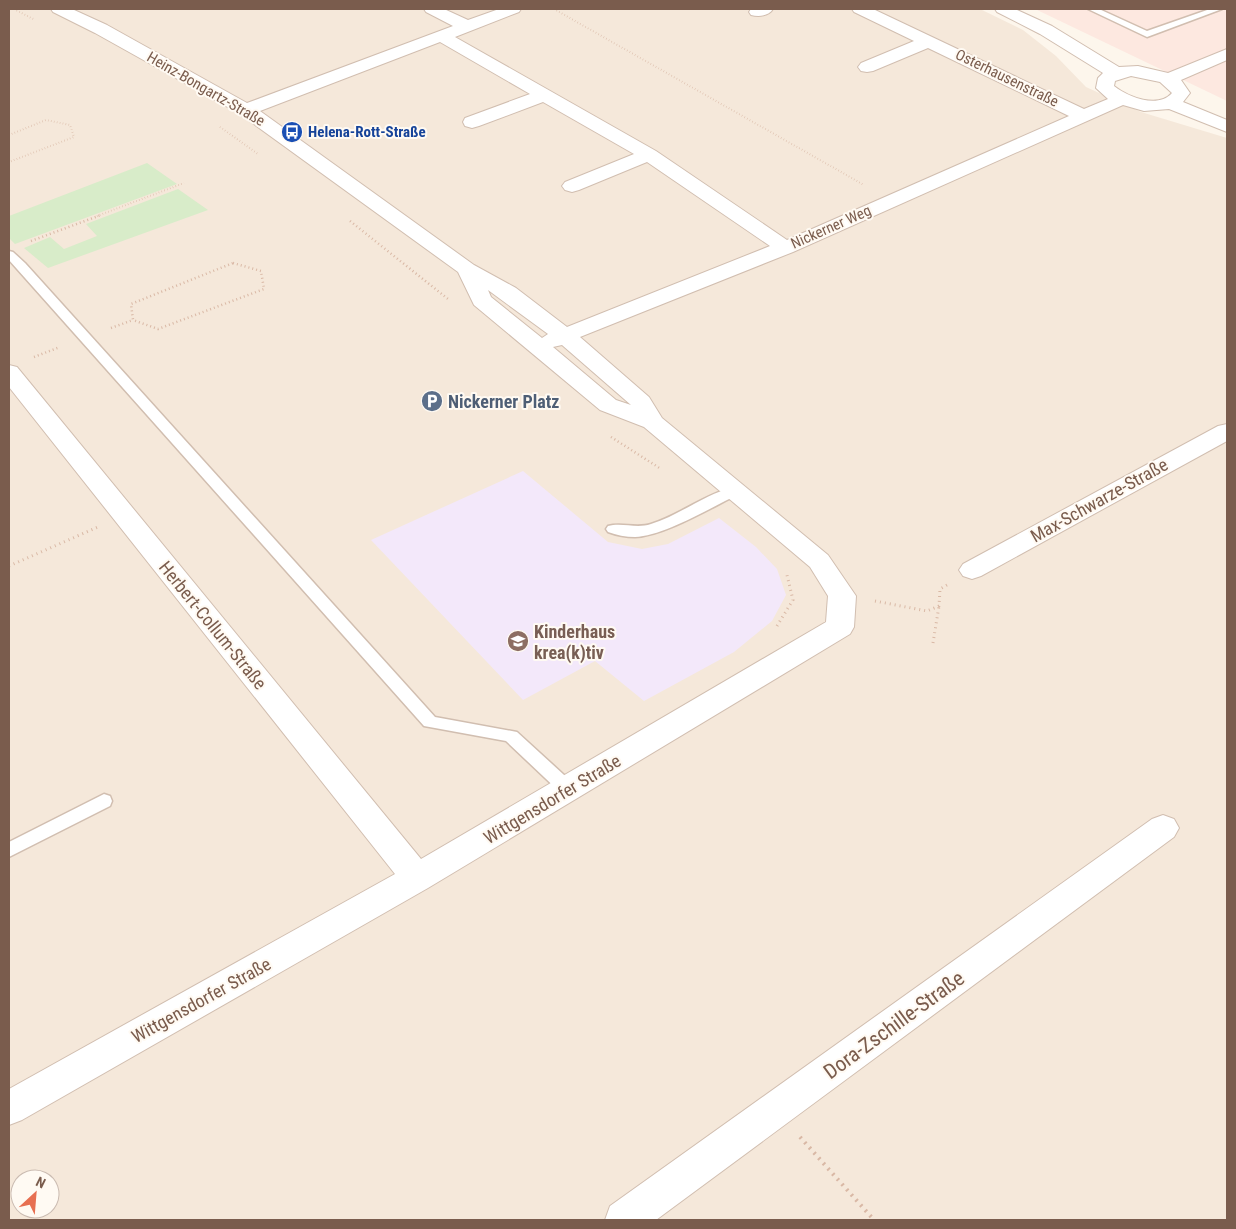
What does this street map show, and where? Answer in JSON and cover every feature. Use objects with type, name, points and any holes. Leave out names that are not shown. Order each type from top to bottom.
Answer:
[{"type":"street","name":"Heinz-Bongartz-Straße","points":[[59,9],[101,29],[246,110],[394,214],[467,269],[508,293],[565,336]]},
{"type":"street","points":[[432,9],[466,26]]},
{"type":"street","points":[[246,110],[513,9]]},
{"type":"street","name":"Osterhausenstraße","points":[[860,9],[1084,116]]},
{"type":"street","points":[[1003,9],[1046,30],[1099,64],[1117,73]]},
{"type":"street","points":[[440,36],[649,155],[786,248]]},
{"type":"street","points":[[867,67],[930,41]]},
{"type":"street","points":[[1168,79],[1227,54]]},
{"type":"street","points":[[1131,71],[1154,74],[1168,79],[1178,86],[1181,92],[1178,98],[1169,103],[1155,105],[1120,100],[1105,88],[1107,78],[1117,73],[1131,71]]},
{"type":"street","points":[[472,122],[545,95]]},
{"type":"street","name":"Nickerner Weg","points":[[538,346],[786,248],[1120,100]]},
{"type":"street","points":[[1169,103],[1227,126]]},
{"type":"street","points":[[572,186],[649,155]]},
{"type":"street","name":"Heinz-Bongartz-Straße","points":[[467,269],[482,300],[538,346]]},
{"type":"street","name":"Wittgensdorfer Straße","points":[[9,1108],[416,878],[568,790],[840,627],[842,596],[819,561],[723,496],[652,422],[641,402],[565,336]]},
{"type":"street","name":"Wittgensdorfer Straße","points":[[538,346],[608,405],[652,422]]},
{"type":"street","name":"Herbert-Collum-Straße","points":[[20,365],[416,878]]},
{"type":"street","name":"Max-Schwarze-Straße","points":[[972,570],[1227,431]]},
{"type":"street","name":"Dora-Zschille-Straße","points":[[624,1220],[1163,828]]},
{"type":"lane","points":[[1092,9],[1147,34],[1218,9]]},
{"type":"lane","points":[[9,254],[87,337],[430,722],[512,736],[568,790]]},
{"type":"lane","points":[[613,528],[635,532],[656,528],[723,496]]},
{"type":"lane","points":[[9,850],[104,801]]},
{"type":"path","points":[[14,9],[38,21]]},
{"type":"path","points":[[554,9],[891,200]]},
{"type":"path","points":[[9,135],[46,120],[70,124],[74,137],[9,162]]},
{"type":"path","points":[[219,127],[266,160]]},
{"type":"path","points":[[27,243],[184,183]]},
{"type":"path","points":[[343,215],[448,299]]},
{"type":"path","points":[[20,365],[133,320],[158,329],[264,289],[260,272],[233,263],[131,304],[133,320]]},
{"type":"path","points":[[607,434],[723,496]]},
{"type":"path","points":[[9,566],[68,540]]},
{"type":"path","points":[[776,628],[793,600],[788,575],[783,569]]},
{"type":"path","points":[[897,604],[927,612]]},
{"type":"path","points":[[933,643],[939,606]]},
{"type":"path","points":[[776,1110],[874,1220]]},
{"type":"shaded area","points":[[9,9],[980,9],[1023,30],[1056,56],[1086,87],[1141,112],[1227,138],[1227,1220],[9,1220]]},
{"type":"shaded area","points":[[1035,9],[1227,9],[1227,101]]},
{"type":"shaded area","points":[[523,471],[608,542],[642,549],[668,544],[719,518],[756,547],[777,569],[786,595],[772,621],[734,652],[644,701],[595,661],[523,700],[371,540]]},
{"type":"green space","points":[[147,163],[177,184],[15,244],[9,238],[9,216]]},
{"type":"green space","points":[[178,189],[208,210],[48,268],[24,248],[50,237],[64,249],[97,236],[86,224]]},
{"type":"place","name":"Helena-Rott-Straße","points":[[292,132]]},
{"type":"place","name":"Nickerner Platz","points":[[432,401]]},
{"type":"place","name":"Kinderhaus krea(k)tiv","points":[[518,641]]}]
